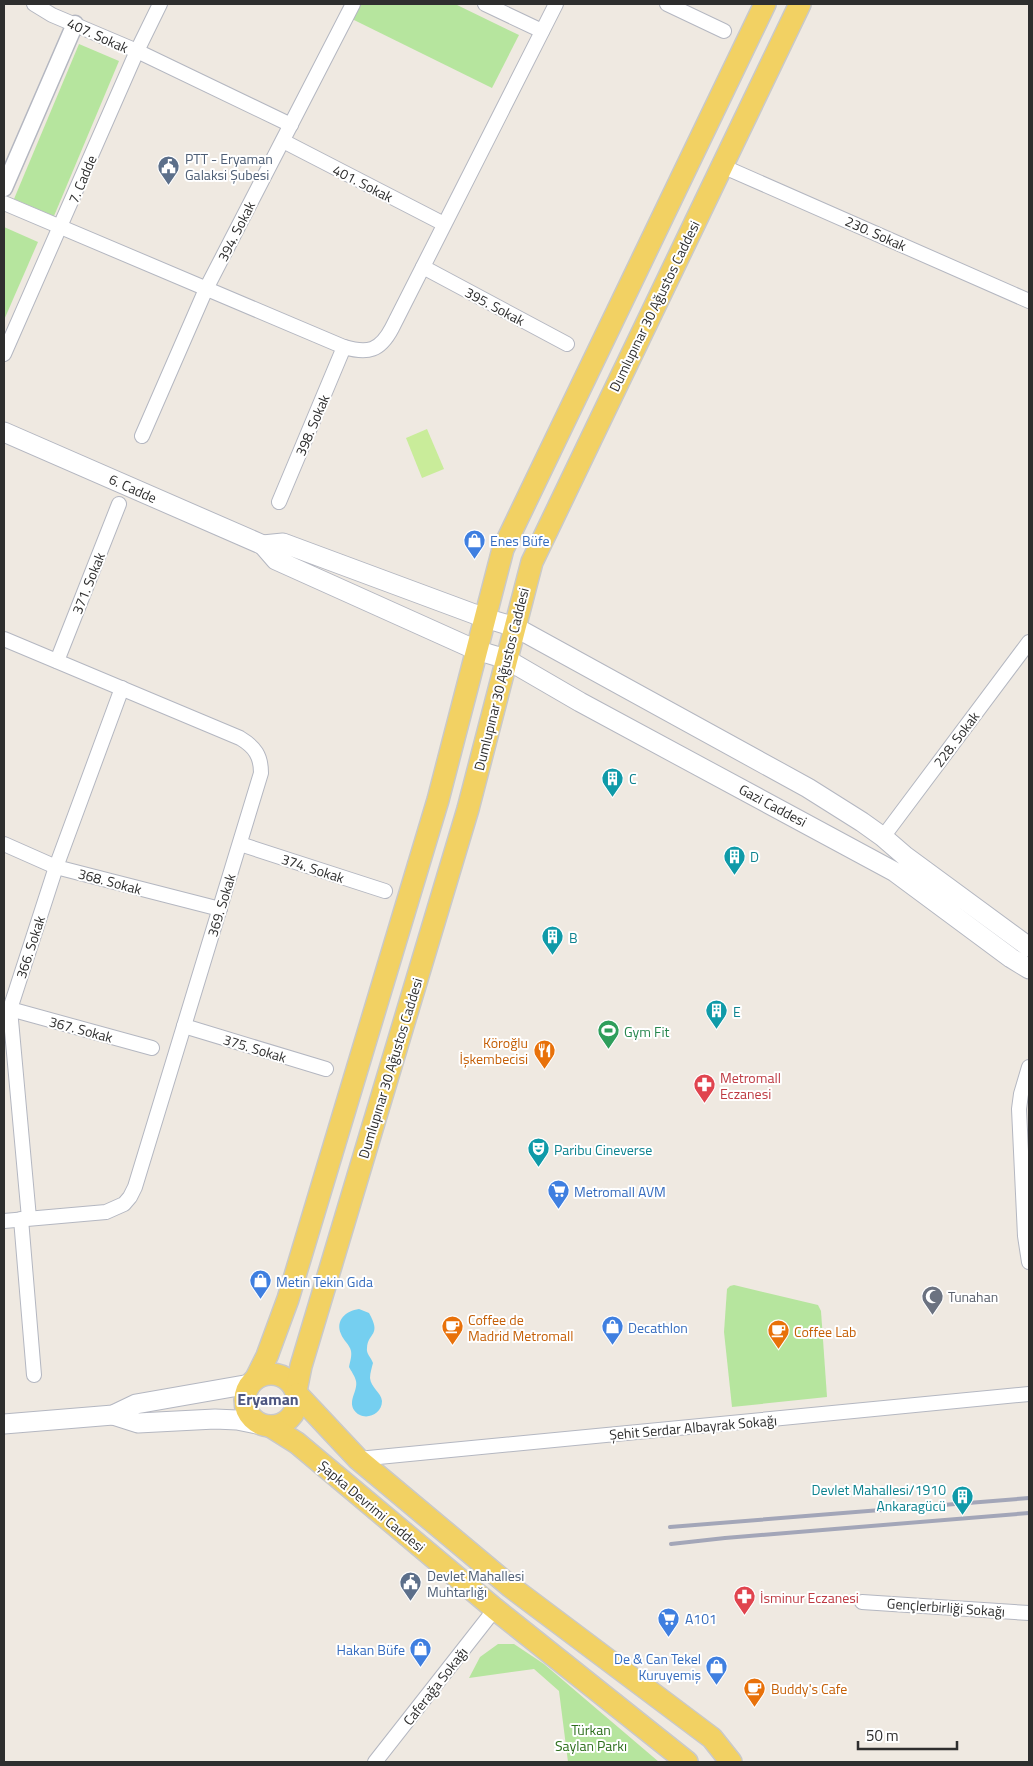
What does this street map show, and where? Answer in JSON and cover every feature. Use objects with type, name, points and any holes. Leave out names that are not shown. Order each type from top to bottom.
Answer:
[{"type":"main road","points":[[266,1426],[250,1415],[246,1407],[246,1391],[267,1356],[294,1280],[435,810],[502,549],[765,4]]},
{"type":"main road","name":"Dumlupınar 30 Ağustos Caddesi","points":[[296,1392],[304,1356],[468,809],[532,562],[800,4]]},
{"type":"main road","name":"6. Cadde","points":[[4,432],[263,545],[276,560],[476,650],[506,659]]},
{"type":"main road","name":"6. Cadde","points":[[263,545],[283,543],[485,618],[515,627]]},
{"type":"main road","points":[[515,627],[837,806],[883,837],[905,856],[1029,947]]},
{"type":"main road","name":"Gazi Caddesi","points":[[506,659],[580,702],[896,872],[1011,958],[1029,969]]},
{"type":"main road","points":[[822,832],[837,806]]},
{"type":"main road","points":[[4,1424],[113,1415],[136,1404],[253,1381],[264,1375],[272,1374],[288,1380],[296,1392],[296,1410],[292,1417],[286,1422],[266,1426],[237,1420],[215,1419],[138,1423],[113,1415]]},
{"type":"main road","name":"Şapka Devrimi Caddesi","points":[[296,1392],[358,1459],[511,1587],[712,1738],[731,1762]]},
{"type":"main road","name":"Şapka Devrimi Caddesi","points":[[266,1426],[297,1443],[495,1609],[687,1762]]},
{"type":"main road","points":[[495,1609],[511,1587]]},
{"type":"street","name":"407. Sokak","points":[[34,4],[52,15],[137,51]]},
{"type":"street","name":"7. Cadde","points":[[4,354],[137,51],[160,4]]},
{"type":"street","name":"394. Sokak","points":[[142,436],[206,289],[353,4]]},
{"type":"street","points":[[486,4],[542,31]]},
{"type":"street","points":[[4,203],[344,347],[356,351],[366,351],[380,346],[386,339],[556,4]]},
{"type":"street","points":[[668,4],[724,31]]},
{"type":"street","points":[[4,188],[75,24]]},
{"type":"street","points":[[137,51],[291,125]]},
{"type":"street","name":"401. Sokak","points":[[283,141],[444,224]]},
{"type":"street","name":"230. Sokak","points":[[722,166],[1029,301]]},
{"type":"street","name":"395. Sokak","points":[[423,267],[567,344]]},
{"type":"street","name":"398. Sokak","points":[[279,502],[344,347]]},
{"type":"street","name":"371. Sokak","points":[[57,661],[119,504]]},
{"type":"street","name":"369. Sokak","points":[[4,639],[240,738],[250,744],[257,752],[261,762],[261,773],[240,844],[135,1187],[130,1196],[124,1204],[106,1212],[4,1221]]},
{"type":"street","name":"228. Sokak","points":[[883,837],[1029,642]]},
{"type":"street","name":"366. Sokak","points":[[34,1375],[10,1009],[56,867],[122,688]]},
{"type":"street","name":"368. Sokak","points":[[4,844],[56,867],[220,909]]},
{"type":"street","name":"374. Sokak","points":[[240,844],[385,891]]},
{"type":"street","points":[[4,1024],[10,1009]]},
{"type":"street","name":"367. Sokak","points":[[10,1009],[152,1048]]},
{"type":"street","name":"375. Sokak","points":[[184,1026],[326,1069]]},
{"type":"street","points":[[1029,1067],[1021,1094],[1019,1109],[1024,1236],[1029,1262]]},
{"type":"street","name":"Şehit Serdar Albayrak Sokağı","points":[[358,1459],[1029,1394]]},
{"type":"street","name":"Gençlerbirliği Sokağı","points":[[862,1602],[1029,1613]]},
{"type":"street","name":"Caferağa Sokağı","points":[[375,1762],[495,1609]]},
{"type":"green space","points":[[360,4],[455,4],[519,35],[492,88],[352,19]]},
{"type":"green space","points":[[79,44],[119,61],[54,216],[14,199]]},
{"type":"green space","points":[[4,227],[38,242],[4,320]]},
{"type":"green space","points":[[427,429],[444,469],[422,478],[406,438]]},
{"type":"green space","points":[[734,1285],[818,1305],[821,1311],[827,1397],[732,1407],[724,1332],[727,1289]]},
{"type":"green space","name":"Türkan Saylan Parkı","points":[[498,1644],[514,1644],[544,1664],[659,1762],[568,1762],[559,1691],[534,1669],[469,1678],[480,1657]]},
{"type":"water","points":[[359,1309],[369,1313],[374,1326],[367,1350],[373,1363],[370,1376],[371,1381],[382,1401],[379,1410],[371,1416],[358,1414],[352,1406],[356,1381],[349,1367],[351,1351],[342,1336],[339,1324],[346,1314]]},
{"type":"railway","points":[[670,1527],[1029,1498]]},
{"type":"railway","points":[[671,1544],[1029,1513]]},
{"type":"place","name":"PTT - Eryaman Galaksi Şubesi","points":[[169,185]]},
{"type":"place","name":"Enes Büfe","points":[[474,559]]},
{"type":"place","name":"C","points":[[613,797]]},
{"type":"place","name":"D","points":[[734,875]]},
{"type":"place","name":"B","points":[[553,956]]},
{"type":"place","name":"E","points":[[717,1030]]},
{"type":"place","name":"Gym Fit","points":[[608,1050]]},
{"type":"place","name":"Köroğlu İşkembecisi","points":[[544,1069]]},
{"type":"place","name":"Metromall Eczanesi","points":[[704,1104]]},
{"type":"place","name":"Paribu Cineverse","points":[[538,1168]]},
{"type":"place","name":"Metromall AVM","points":[[558,1210]]},
{"type":"place","name":"Metin Tekin Gıda","points":[[260,1300]]},
{"type":"place","name":"Tunahan","points":[[932,1315]]},
{"type":"place","name":"Coffee de Madrid Metromall","points":[[452,1346]]},
{"type":"place","name":"Decathlon","points":[[612,1346]]},
{"type":"place","name":"Coffee Lab","points":[[778,1350]]},
{"type":"place","name":"Devlet Mahallesi/1910 Ankaragücü","points":[[962,1516]]},
{"type":"place","name":"Devlet Mahallesi Muhtarlığı","points":[[411,1602]]},
{"type":"place","name":"İsminur Eczanesi","points":[[744,1616]]},
{"type":"place","name":"A101","points":[[669,1637]]},
{"type":"place","name":"Hakan Büfe","points":[[421,1668]]},
{"type":"place","name":"De & Can Tekel Kuruyemiş","points":[[717,1685]]},
{"type":"place","name":"Buddy's Cafe","points":[[755,1707]]},
{"type":"district","name":"Eryaman","points":[[268,1399]]}]
